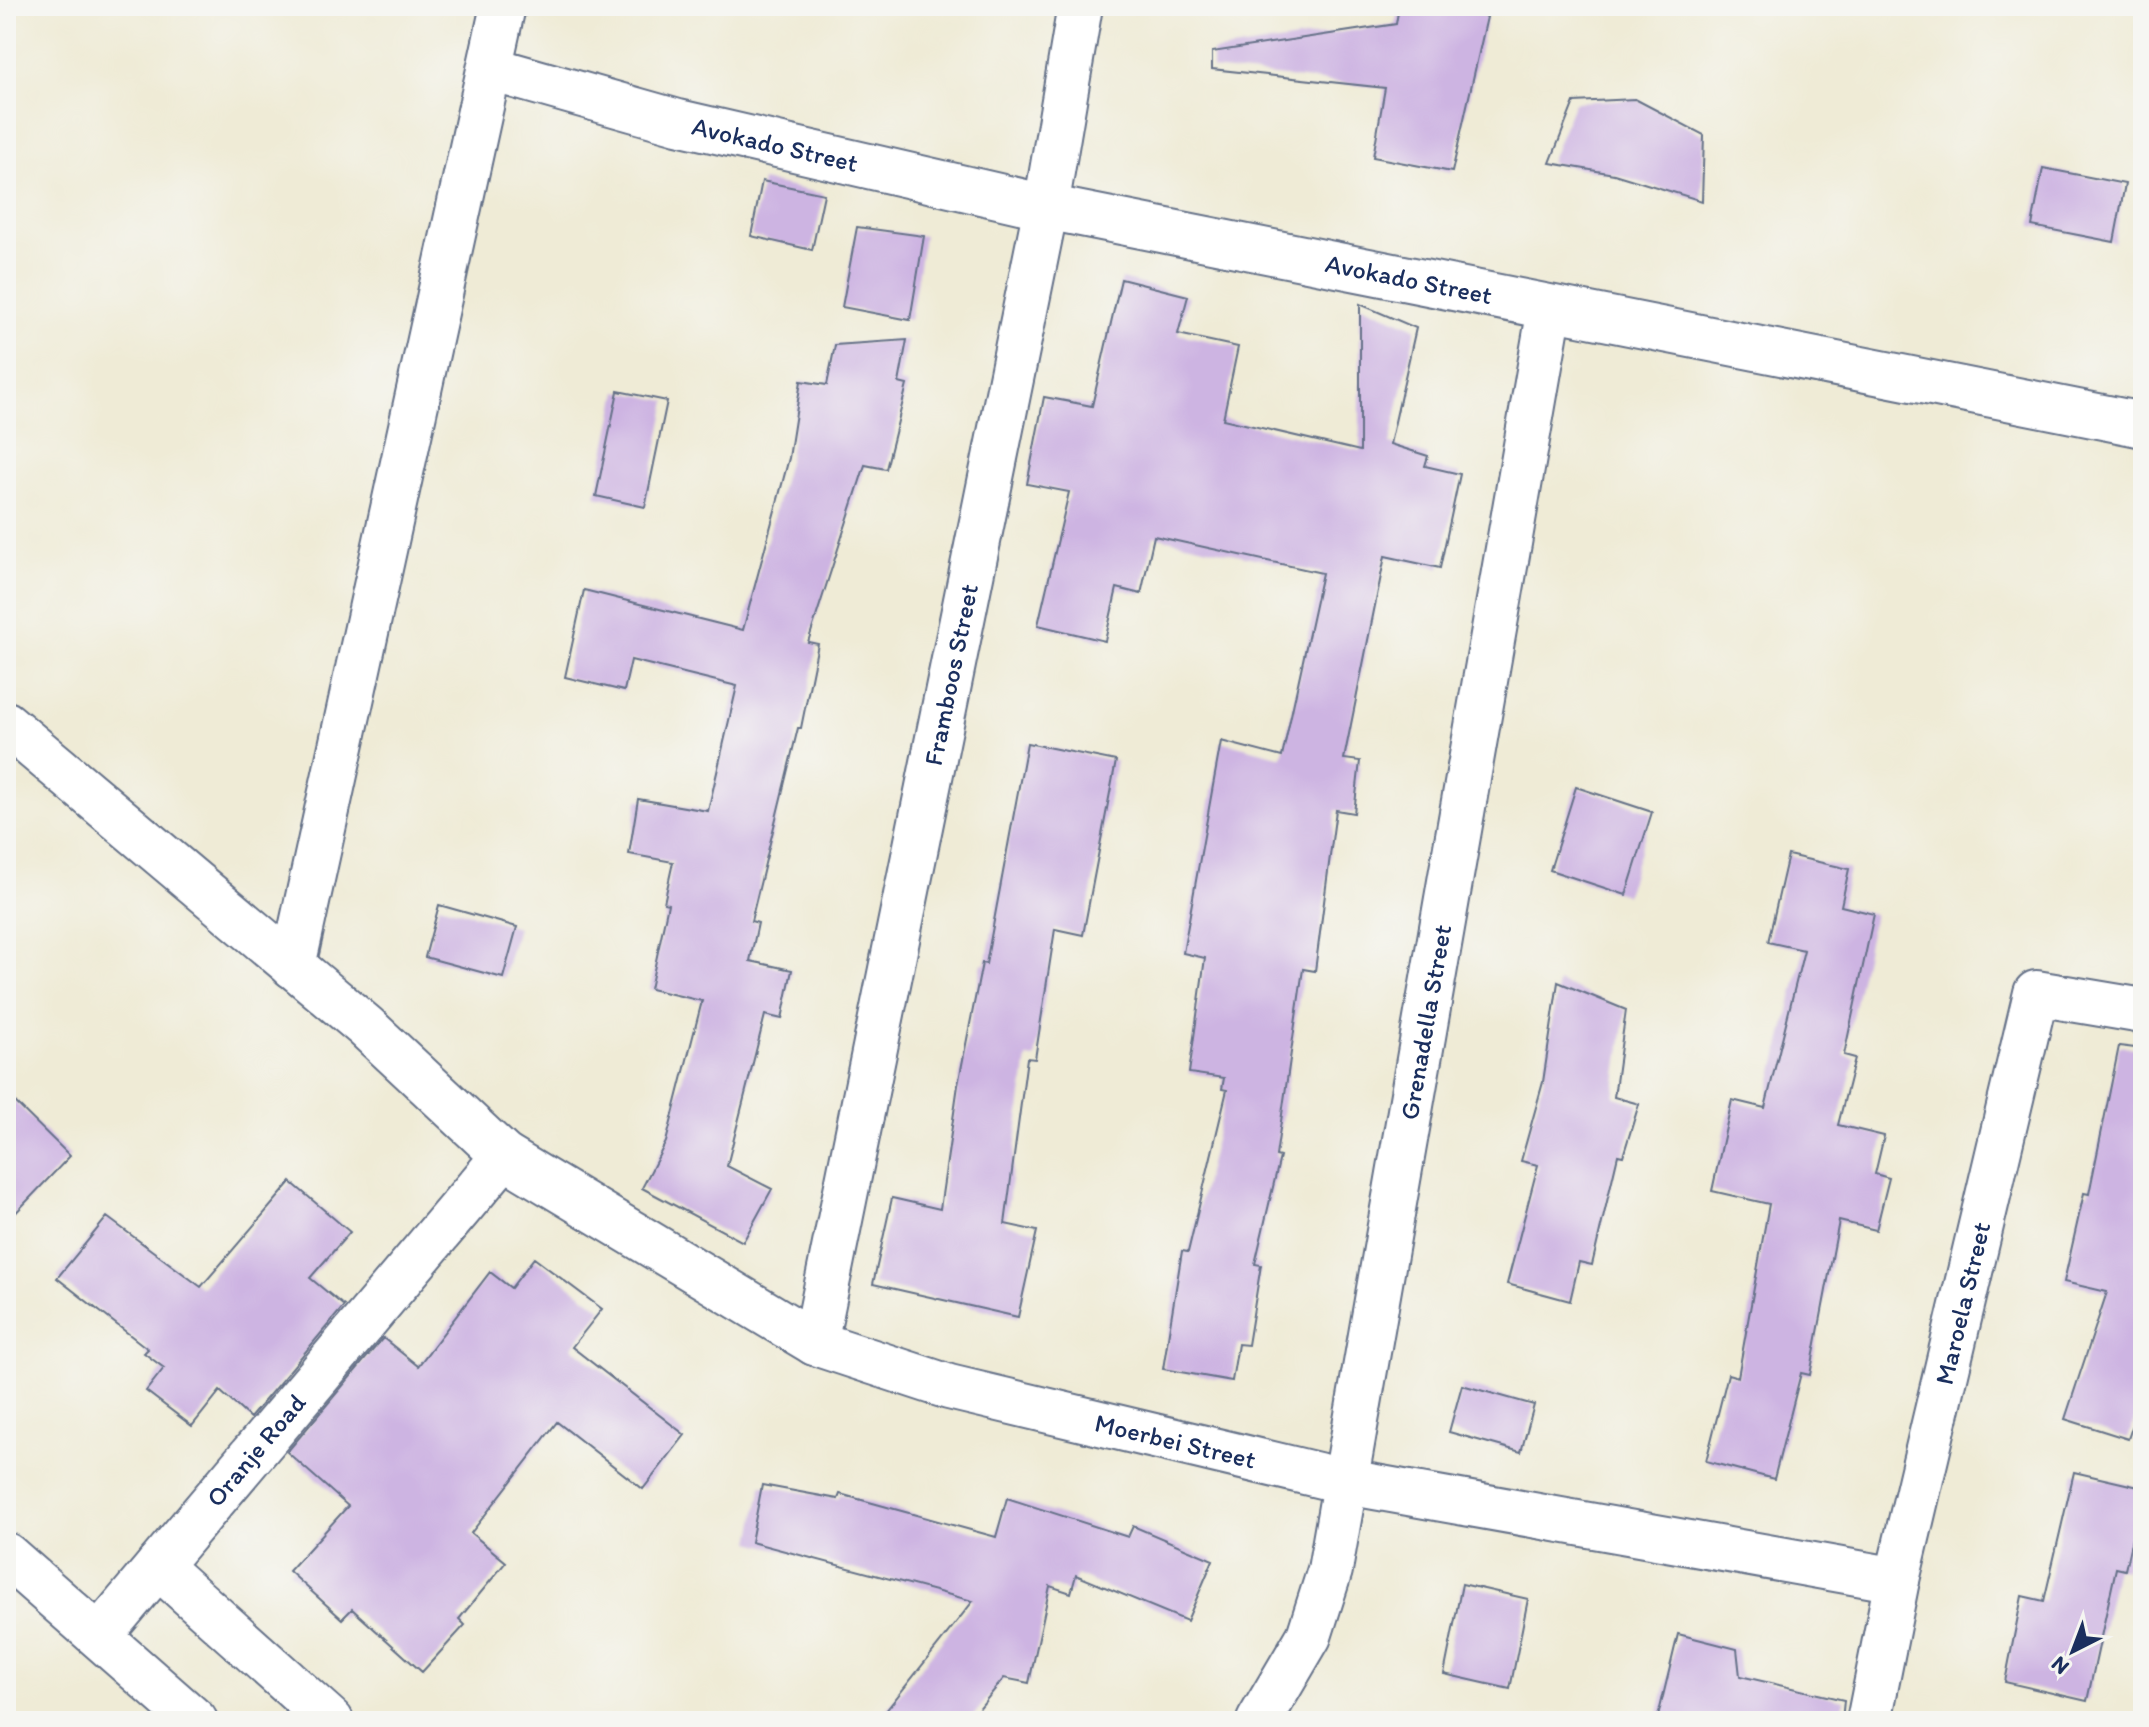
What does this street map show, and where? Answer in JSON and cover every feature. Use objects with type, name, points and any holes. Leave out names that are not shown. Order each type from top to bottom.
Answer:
[{"type":"street","points":[[293,966],[503,6]]},
{"type":"street","name":"Framboos Street","points":[[815,1343],[1046,207],[1080,6]]},
{"type":"street","name":"Avokado Street","points":[[491,69],[678,122],[1046,207],[2143,425]]},
{"type":"street","name":"Grenadella Street","points":[[1259,1721],[1309,1636],[1330,1570],[1550,308]]},
{"type":"street","name":"Moerbei Street","points":[[6,724],[365,1026],[504,1156],[815,1343],[949,1387],[1347,1482],[1897,1580]]},
{"type":"street","name":"Maroela Street","points":[[1869,1721],[1897,1580],[2036,993],[2143,1011]]},
{"type":"street","name":"Oranje Road","points":[[99,1636],[504,1156]]},
{"type":"street","points":[[6,1555],[195,1721]]},
{"type":"street","points":[[158,1566],[331,1721]]},
{"type":"building","points":[[1399,6],[1465,6],[1487,17],[1452,172],[1373,157],[1385,88],[1212,69],[1212,52],[1396,24]]},
{"type":"building","points":[[1635,99],[1704,135],[1702,201],[1614,174],[1550,163],[1574,102]]},
{"type":"building","points":[[2043,168],[2125,184],[2114,242],[2032,226]]},
{"type":"building","points":[[762,181],[824,194],[812,250],[751,236]]},
{"type":"building","points":[[857,227],[924,236],[910,320],[842,307]]},
{"type":"building","points":[[1121,279],[1188,296],[1178,334],[1238,347],[1223,419],[1360,451],[1360,304],[1416,328],[1390,444],[1428,456],[1425,466],[1460,474],[1440,568],[1385,556],[1344,759],[1360,761],[1354,813],[1336,810],[1315,971],[1303,969],[1276,1156],[1280,1157],[1255,1264],[1261,1265],[1248,1345],[1238,1344],[1232,1381],[1163,1369],[1182,1251],[1188,1252],[1227,1090],[1222,1089],[1224,1078],[1189,1073],[1205,958],[1183,953],[1221,741],[1282,757],[1322,573],[1154,536],[1141,594],[1117,588],[1105,641],[1038,625],[1069,492],[1027,484],[1044,397],[1092,406]]},
{"type":"building","points":[[907,340],[899,383],[907,385],[886,469],[865,465],[808,642],[818,644],[801,728],[798,728],[751,921],[758,923],[750,961],[792,970],[782,1019],[765,1015],[727,1166],[772,1189],[743,1242],[642,1188],[666,1142],[702,1001],[650,989],[668,904],[664,903],[673,862],[629,854],[638,799],[708,811],[737,686],[631,660],[624,691],[565,677],[584,590],[743,630],[789,458],[801,381],[827,385],[835,345]]},
{"type":"building","points":[[618,391],[667,401],[645,507],[596,496]]},
{"type":"building","points":[[1027,743],[1116,761],[1083,935],[1055,929],[1035,1059],[1027,1058],[1005,1224],[1037,1231],[1018,1317],[873,1284],[892,1198],[940,1209],[958,1085],[982,963],[986,964]]},
{"type":"building","points":[[1576,787],[1652,812],[1626,895],[1550,870]]},
{"type":"building","points":[[1788,855],[1849,869],[1841,906],[1874,914],[1844,1055],[1855,1058],[1838,1125],[1884,1136],[1875,1174],[1889,1178],[1876,1230],[1839,1221],[1810,1375],[1801,1373],[1774,1479],[1706,1461],[1728,1374],[1738,1377],[1769,1204],[1712,1191],[1732,1100],[1765,1108],[1804,950],[1768,942]]},
{"type":"building","points":[[439,905],[517,927],[503,978],[425,957]]},
{"type":"building","points":[[1558,982],[1626,1010],[1614,1097],[1639,1104],[1623,1156],[1618,1155],[1592,1265],[1579,1262],[1570,1301],[1507,1284],[1538,1165],[1521,1161],[1543,1082]]},
{"type":"building","points":[[2119,1046],[2143,1049],[2143,1395],[2128,1439],[2065,1419],[2107,1292],[2064,1282],[2084,1193],[2089,1194]]},
{"type":"building","points":[[6,1093],[70,1156],[6,1223]]},
{"type":"building","points":[[291,1182],[350,1232],[310,1278],[344,1306],[250,1418],[220,1391],[192,1426],[146,1391],[164,1368],[144,1353],[148,1349],[57,1278],[107,1217],[201,1287]]},
{"type":"building","points":[[534,1258],[602,1309],[572,1347],[685,1435],[643,1489],[557,1422],[471,1533],[506,1562],[459,1619],[465,1625],[422,1672],[352,1609],[342,1619],[289,1571],[348,1506],[287,1452],[383,1338],[418,1366],[490,1272],[511,1288]]},
{"type":"building","points":[[1462,1385],[1534,1405],[1521,1452],[1449,1432]]},
{"type":"building","points":[[2074,1472],[2143,1488],[2125,1570],[2116,1568],[2087,1701],[2005,1682],[2022,1596],[2044,1601]]},
{"type":"building","points":[[762,1485],[838,1499],[840,1494],[996,1537],[1007,1498],[1128,1537],[1133,1526],[1213,1560],[1187,1621],[1076,1575],[1071,1593],[1050,1586],[1029,1683],[1004,1678],[969,1721],[878,1721],[973,1601],[751,1542]]},
{"type":"building","points":[[1462,1584],[1528,1599],[1510,1689],[1444,1674]]},
{"type":"building","points":[[1678,1634],[1737,1649],[1740,1676],[1844,1700],[1842,1721],[1657,1721]]}]
